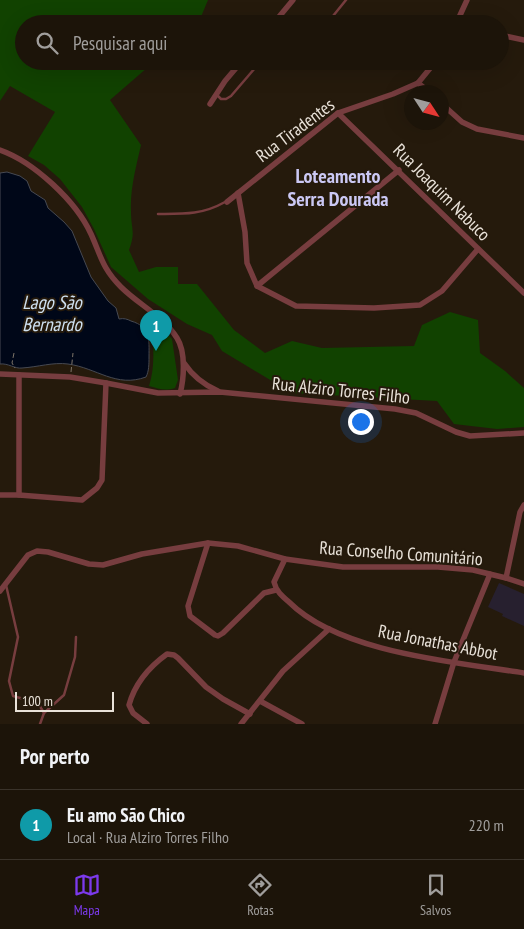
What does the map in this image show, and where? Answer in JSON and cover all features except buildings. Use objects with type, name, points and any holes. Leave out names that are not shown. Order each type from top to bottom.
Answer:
[{"type":"street","points":[[280,15],[293,0]]},
{"type":"street","points":[[460,15],[467,0]]},
{"type":"street","points":[[509,37],[524,40]]},
{"type":"street","points":[[210,104],[235,70]]},
{"type":"street","name":"Rua Tiradentes","points":[[227,202],[338,113],[393,94],[418,83],[429,70]]},
{"type":"street","points":[[449,110],[462,122],[477,129],[524,138]]},
{"type":"street","name":"Rua Joaquim Nabuco","points":[[338,113],[524,293]]},
{"type":"street","points":[[0,150],[36,169],[52,183],[76,210],[91,233],[105,268],[121,287],[166,325],[178,339],[184,363],[180,394]]},
{"type":"street","points":[[257,286],[399,170]]},
{"type":"street","points":[[238,193],[247,263],[257,286],[296,306],[374,308],[420,305],[442,291],[478,249]]},
{"type":"street","points":[[184,363],[190,372],[220,392]]},
{"type":"street","name":"Rua Alziro Torres Filho","points":[[0,374],[70,377],[106,382],[158,393],[220,392],[416,413],[456,432],[470,436],[524,433]]},
{"type":"street","points":[[19,375],[19,495]]},
{"type":"street","points":[[0,495],[82,500],[97,488],[102,480],[106,382]]},
{"type":"street","points":[[506,578],[520,512],[524,505]]},
{"type":"street","points":[[208,543],[188,606],[190,616],[214,635],[218,636],[264,593],[276,590],[274,582],[285,558]]},
{"type":"street","name":"Rua Conselho Comunitário","points":[[0,591],[28,555],[37,550],[89,564],[103,565],[142,554],[208,543],[238,546],[285,558],[343,567],[438,567],[490,574],[524,584]]},
{"type":"street","points":[[435,724],[454,662],[490,574]]},
{"type":"street","name":"Rua Jonathas Abbot","points":[[276,590],[306,617],[329,629],[380,648],[524,673]]},
{"type":"street","points":[[241,724],[283,671],[329,629]]},
{"type":"street","points":[[148,724],[133,713],[129,705],[144,674],[167,654],[178,658],[206,687],[250,714]]},
{"type":"street","points":[[260,701],[302,724]]},
{"type":"lane","points":[[334,15],[346,0]]},
{"type":"lane","points":[[216,94],[221,99],[226,99],[253,70]]},
{"type":"lane","points":[[158,214],[185,214],[212,210],[227,202]]},
{"type":"lane","points":[[6,585],[18,637],[9,681],[13,696],[38,703],[44,713]]},
{"type":"lane","points":[[40,724],[44,713],[64,695],[75,658],[76,637]]},
{"type":"path","points":[[14,353],[12,363],[19,375]]},
{"type":"path","points":[[70,377],[73,353]]},
{"type":"shaded area","points":[[499,583],[524,594],[524,626],[488,607]]},
{"type":"green space","points":[[0,0],[208,0],[202,15],[15,15],[15,70],[145,70],[110,100],[141,145],[131,194],[133,234],[129,250],[139,272],[156,267],[178,267],[178,284],[197,284],[234,330],[265,353],[292,341],[322,348],[414,346],[422,325],[450,312],[478,320],[480,353],[524,388],[524,427],[497,429],[454,424],[437,401],[292,393],[222,351],[212,335],[187,324],[148,299],[111,267],[82,207],[60,179],[44,165],[28,156],[55,112],[10,86],[0,101]]},
{"type":"green space","points":[[161,327],[172,339],[178,380],[175,388],[159,389],[149,386],[153,357],[151,328]]},
{"type":"water","name":"Lago São Bernardo","points":[[7,172],[20,176],[27,181],[31,191],[45,200],[48,208],[72,231],[91,277],[108,301],[116,308],[119,319],[125,319],[138,324],[148,334],[149,367],[146,377],[135,380],[116,379],[68,364],[19,368],[0,364],[0,173]]},
{"type":"place","name":"Eu amo São Chico","points":[[156,351]]},
{"type":"district","name":"Loteamento Serra Dourada","points":[[338,188]]}]
